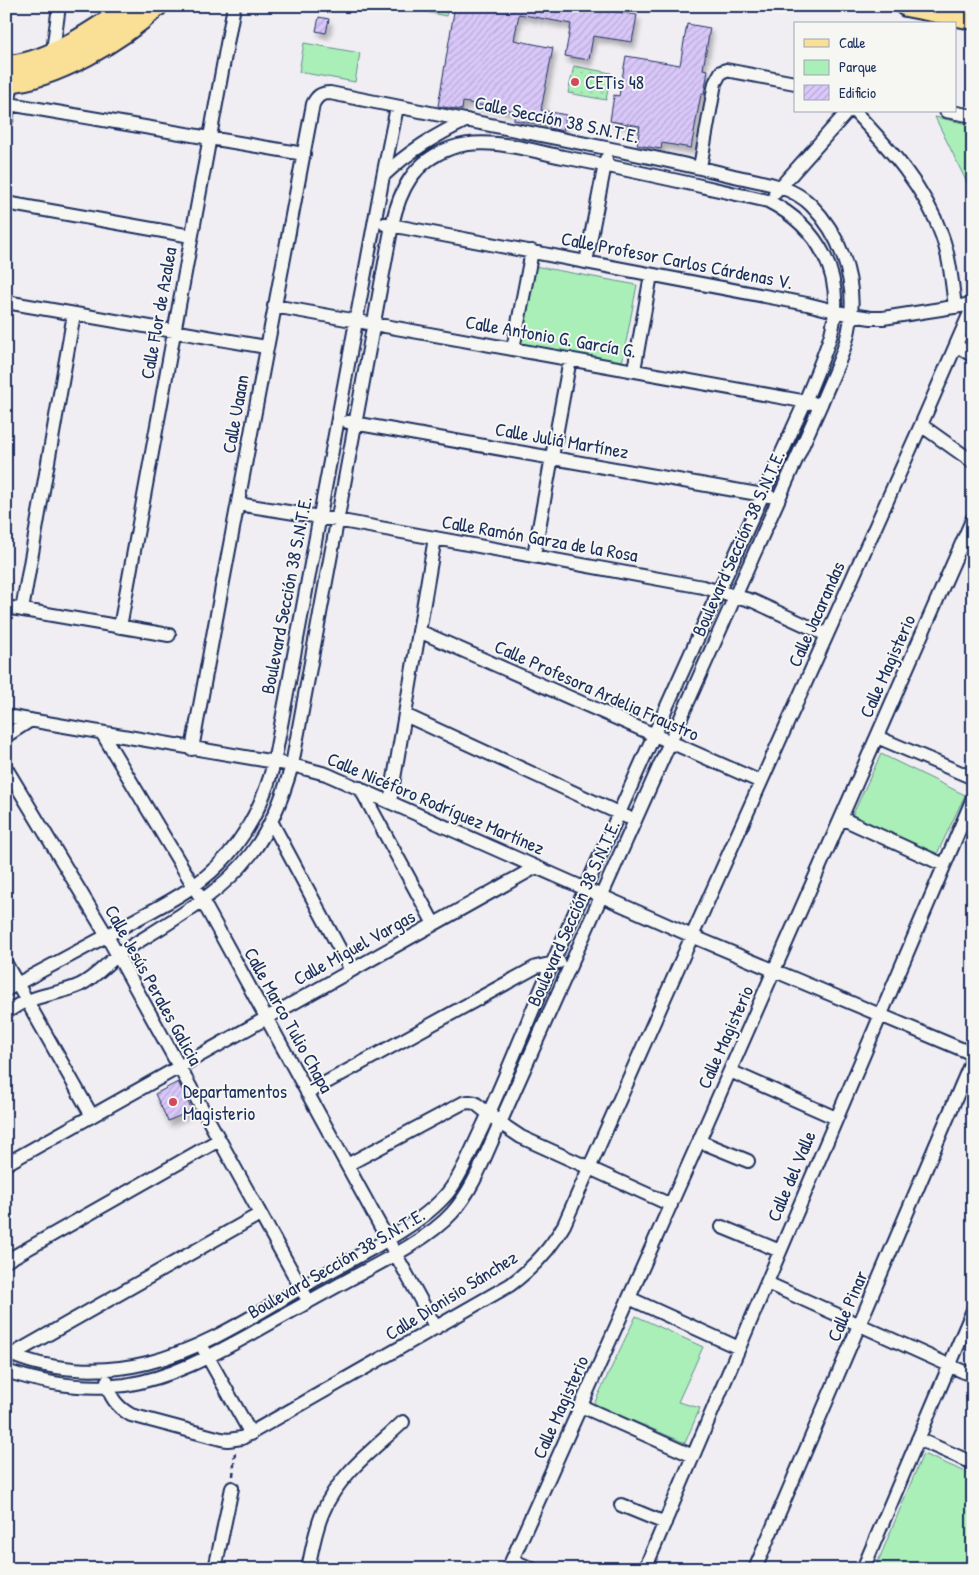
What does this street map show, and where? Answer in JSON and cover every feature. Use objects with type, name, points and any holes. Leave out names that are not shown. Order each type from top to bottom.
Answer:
[{"type":"main road","points":[[52,62],[131,6]]},
{"type":"main road","points":[[10,74],[28,62],[52,62],[114,39],[157,6]]},
{"type":"main road","points":[[906,6],[973,19]]},
{"type":"street","points":[[52,62],[60,6]]},
{"type":"street","name":"Calle Flor de Azalea","points":[[120,627],[234,6]]},
{"type":"street","points":[[700,167],[718,74],[726,70],[794,83]]},
{"type":"street","points":[[6,121],[9,104],[10,74]]},
{"type":"street","name":"Calle Sección 38 S.N.T.E.","points":[[326,93],[700,167],[780,187]]},
{"type":"street","name":"Calle Uaaan","points":[[192,749],[313,104],[316,98],[326,93]]},
{"type":"street","points":[[9,104],[304,154]]},
{"type":"street","name":"Boulevard Sección 38 S.N.T.E.","points":[[6,990],[107,936],[193,886],[224,859],[252,822],[266,791],[274,763],[397,107]]},
{"type":"street","points":[[768,201],[847,112]]},
{"type":"street","points":[[855,112],[884,142],[903,166],[920,190],[932,212],[948,255],[955,307]]},
{"type":"street","points":[[951,112],[973,116]]},
{"type":"street","points":[[383,176],[413,150],[428,140],[467,120]]},
{"type":"street","name":"Calle Sección 38 S.N.T.E.","points":[[438,154],[463,145],[486,143],[605,165],[768,201]]},
{"type":"street","points":[[586,262],[608,149]]},
{"type":"street","name":"Boulevard Sección 38 S.N.T.E.","points":[[6,1012],[27,1000],[79,986],[93,977],[118,954],[202,900],[239,869],[272,821],[286,787],[292,765],[392,225],[400,196],[406,184],[414,172],[426,161],[438,154]]},
{"type":"street","name":"Boulevard Sección 38 S.N.T.E.","points":[[6,1370],[36,1380],[78,1387],[133,1383],[164,1376],[208,1357],[396,1254],[439,1225],[452,1213],[470,1186],[500,1123],[821,404],[842,352],[851,315],[848,274],[842,252],[832,231],[809,203],[794,193],[780,187]]},
{"type":"street","name":"Boulevard Sección 38 S.N.T.E.","points":[[8,1355],[65,1368],[106,1370],[146,1364],[169,1356],[200,1344],[387,1239],[428,1212],[447,1193],[465,1164],[488,1114],[553,962],[805,402],[825,351],[831,332],[834,290],[824,255],[815,239],[794,217],[768,201]]},
{"type":"street","points":[[6,203],[191,236]]},
{"type":"street","name":"Calle Profesor Carlos Cárdenas V.","points":[[375,222],[807,304],[851,315],[882,318],[973,305]]},
{"type":"street","points":[[513,349],[532,251]]},
{"type":"street","points":[[634,370],[651,274]]},
{"type":"street","points":[[6,302],[266,347]]},
{"type":"street","name":"Calle Jacarandas","points":[[692,936],[922,425],[973,305]]},
{"type":"street","name":"Calle Antonio G. García G.","points":[[274,306],[821,404]]},
{"type":"street","points":[[22,610],[74,314]]},
{"type":"street","points":[[956,345],[973,356]]},
{"type":"street","points":[[534,555],[570,359]]},
{"type":"street","name":"Calle Juliá Martínez","points":[[338,420],[779,498]]},
{"type":"street","points":[[922,425],[973,462]]},
{"type":"street","name":"Calle Ramón Garza de la Rosa","points":[[238,504],[534,555],[720,590],[828,635]]},
{"type":"street","name":"Calle Magisterio","points":[[510,1564],[671,1205],[973,518]]},
{"type":"street","points":[[390,802],[435,538]]},
{"type":"street","points":[[6,607],[169,636]]},
{"type":"street","name":"Calle Profesora Ardelia Fraustro","points":[[419,631],[761,782]]},
{"type":"street","points":[[405,715],[635,820]]},
{"type":"street","name":"Calle Nicéforo Rodríguez Martínez","points":[[6,716],[292,765],[326,774],[692,936],[973,1056]]},
{"type":"street","points":[[6,736],[31,720]]},
{"type":"street","name":"Calle Marco Tulio Chapa","points":[[102,733],[202,900],[436,1328]]},
{"type":"street","points":[[877,737],[973,778]]},
{"type":"street","name":"Calle Jesús Perales Galicia","points":[[6,768],[118,954],[218,1140],[309,1302]]},
{"type":"street","points":[[360,788],[434,924]]},
{"type":"street","name":"Calle del Valle","points":[[646,1569],[879,1015],[973,798]]},
{"type":"street","points":[[841,818],[944,865]]},
{"type":"street","points":[[272,821],[351,970]]},
{"type":"street","name":"Calle Miguel Vargas","points":[[6,1164],[536,866]]},
{"type":"street","name":"Calle Dionisio Sánchez","points":[[106,1370],[108,1386],[114,1402],[121,1410],[131,1416],[221,1439],[236,1440],[251,1434],[510,1285],[535,1265],[555,1240],[564,1225],[692,936]]},
{"type":"street","points":[[307,1093],[536,967],[553,962],[571,961]]},
{"type":"street","points":[[6,964],[92,1116]]},
{"type":"street","name":"Calle Pinar","points":[[755,1569],[973,1056]]},
{"type":"street","points":[[730,1071],[836,1118]]},
{"type":"street","points":[[347,1166],[463,1103],[469,1102],[475,1103],[521,1137],[671,1205]]},
{"type":"street","points":[[6,1261],[218,1140]]},
{"type":"street","points":[[699,1141],[748,1161]]},
{"type":"street","points":[[8,1355],[260,1214]]},
{"type":"street","points":[[722,1227],[780,1251]]},
{"type":"street","points":[[766,1283],[973,1376]]},
{"type":"street","points":[[629,1298],[739,1348]]},
{"type":"street","points":[[863,1569],[973,1310]]},
{"type":"street","points":[[200,1344],[251,1434]]},
{"type":"street","points":[[581,1406],[693,1456]]},
{"type":"street","points":[[308,1569],[317,1528],[330,1498],[340,1483],[356,1466],[402,1422]]},
{"type":"street","points":[[918,1439],[973,1463]]},
{"type":"street","points":[[215,1569],[232,1488]]},
{"type":"street","points":[[621,1505],[665,1523]]},
{"type":"street","points":[[510,1564],[532,1569]]},
{"type":"path","points":[[232,1488],[236,1440]]},
{"type":"green space","points":[[394,6],[448,6],[446,16]]},
{"type":"green space","points":[[304,43],[360,53],[355,82],[299,72]]},
{"type":"green space","points":[[574,66],[611,73],[606,100],[568,93]]},
{"type":"green space","points":[[935,117],[973,125],[973,195]]},
{"type":"green space","points":[[534,266],[637,285],[622,363],[519,345]]},
{"type":"green space","points":[[881,754],[965,795],[936,856],[852,816]]},
{"type":"green space","points":[[636,1316],[703,1347],[678,1402],[700,1408],[685,1443],[594,1404]]},
{"type":"green space","points":[[923,1454],[973,1475],[973,1569],[875,1569]]},
{"type":"building","points":[[455,6],[580,6],[637,15],[632,42],[593,36],[589,60],[565,56],[571,24],[519,14],[514,40],[553,48],[541,110],[566,115],[563,131],[549,128],[549,126],[514,120],[515,111],[463,102],[462,110],[438,106]]},
{"type":"building","points":[[319,17],[329,19],[326,33],[316,31]]},
{"type":"building","points":[[687,24],[710,28],[703,69],[708,70],[704,94],[701,94],[691,148],[662,143],[661,149],[637,145],[640,126],[610,121],[614,95],[619,96],[626,56],[680,65]]},
{"type":"building","name":"Departamentos Magisterio","points":[[178,1082],[192,1110],[168,1121],[155,1094]]},
{"type":"place","name":"CETis 48","points":[[575,82]]},
{"type":"place","name":"Departamentos Magisterio","points":[[173,1102]]}]
